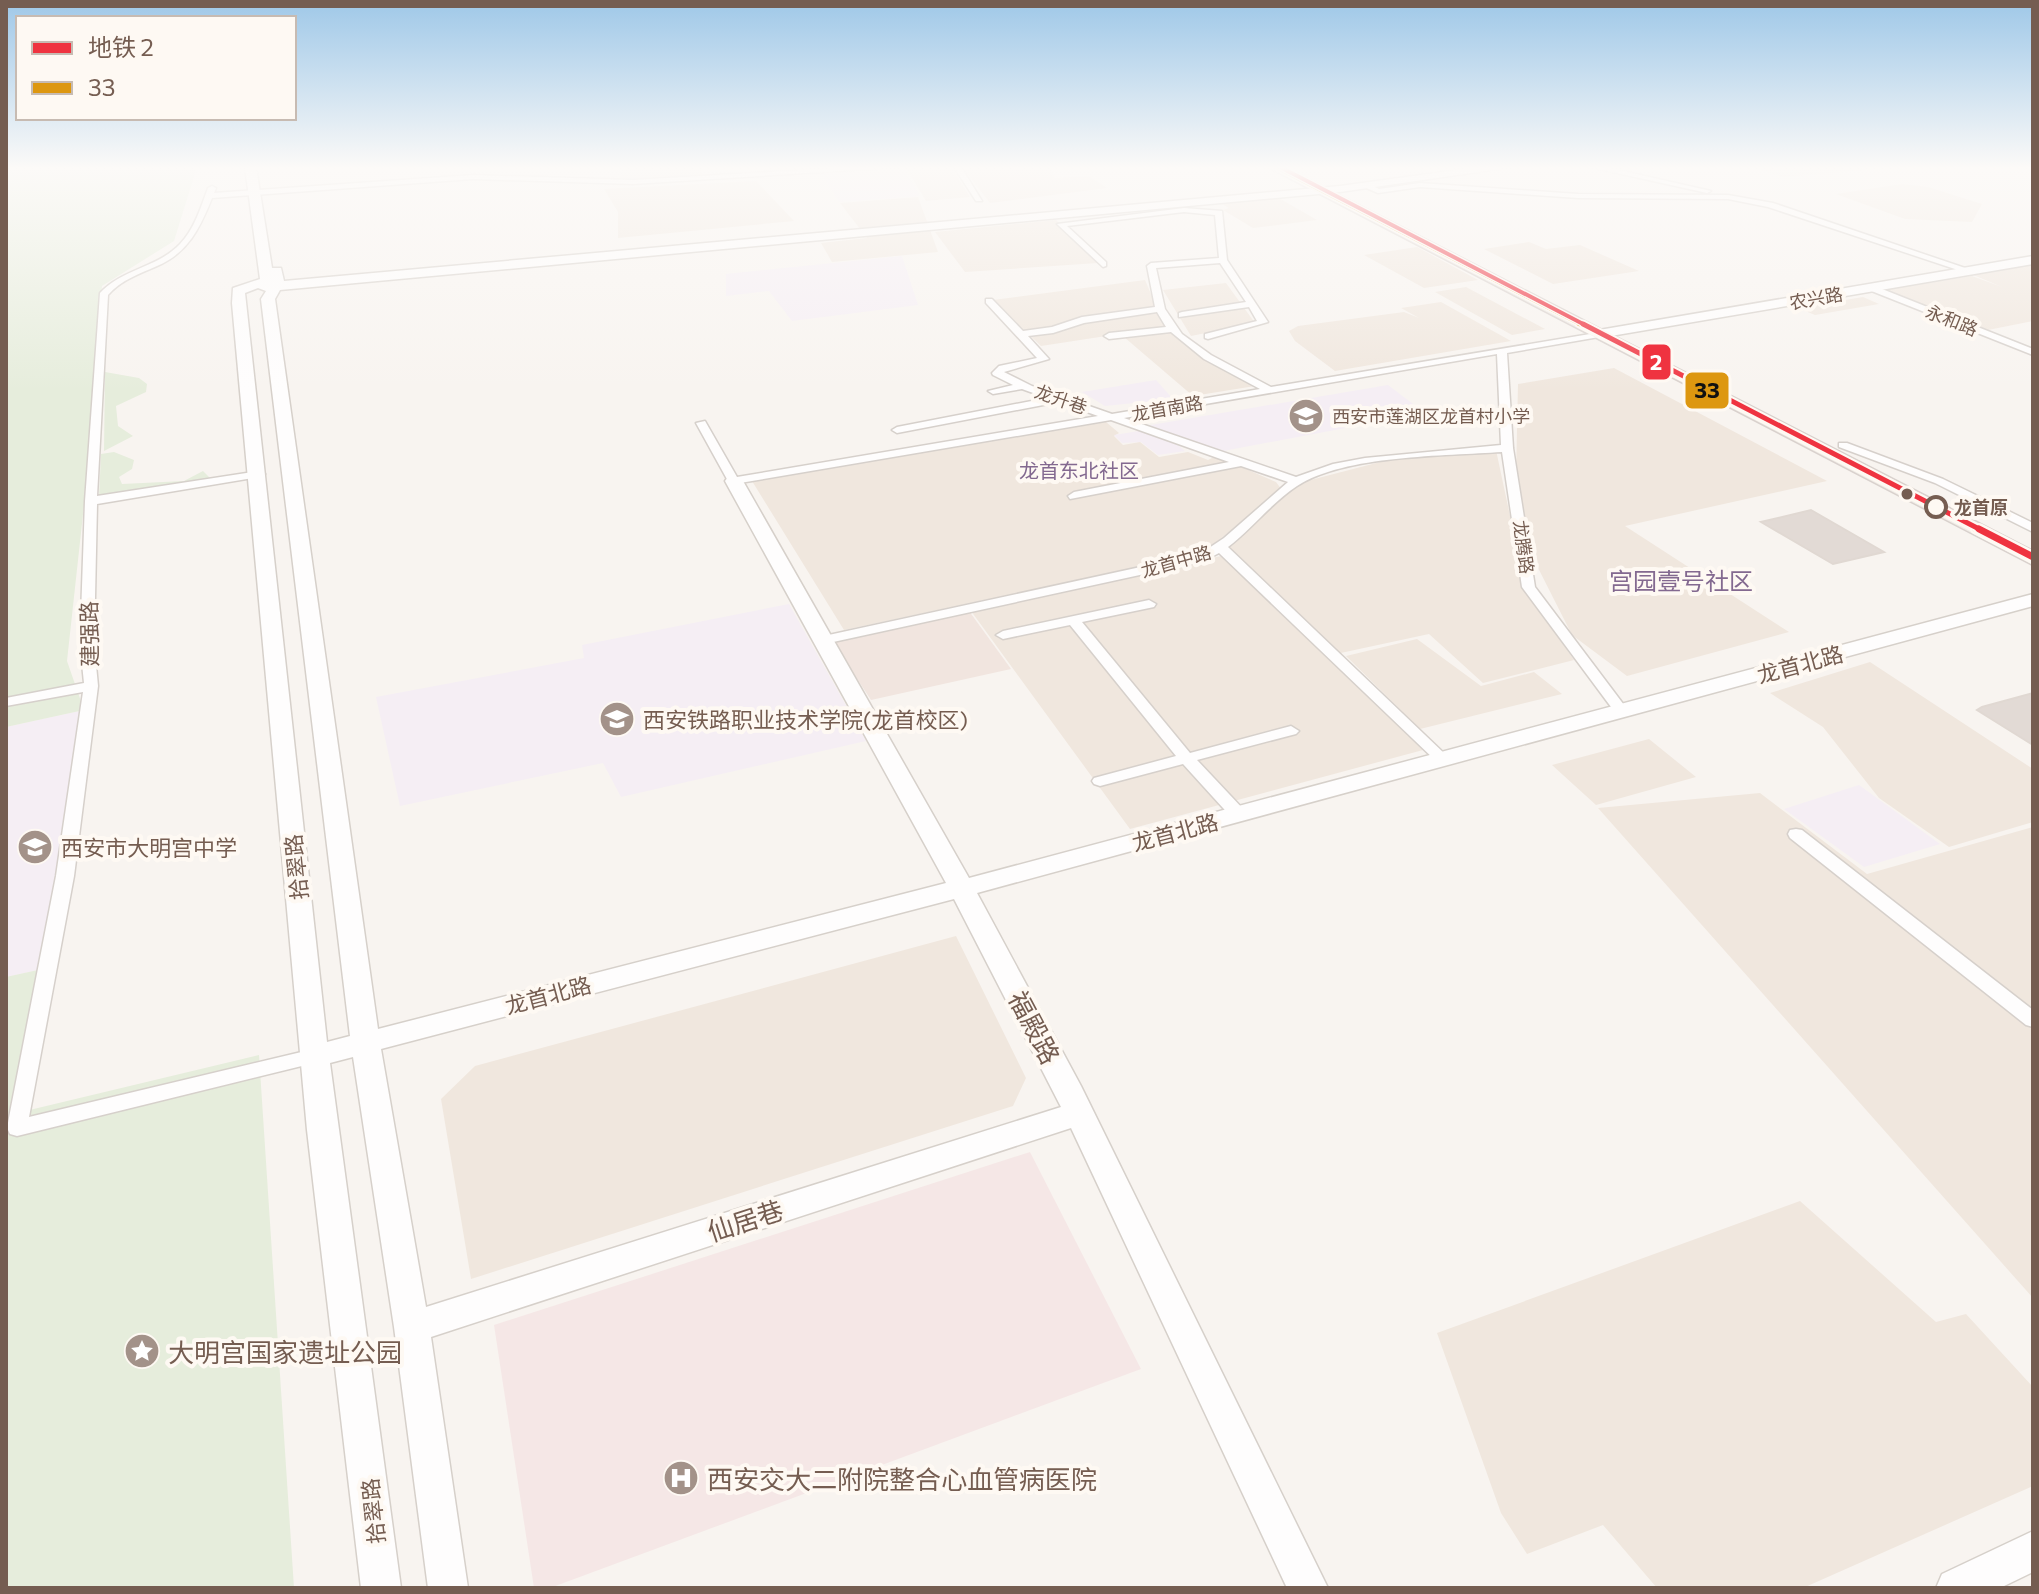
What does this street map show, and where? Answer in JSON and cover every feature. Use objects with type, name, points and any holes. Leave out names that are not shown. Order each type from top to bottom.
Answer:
[{"type":"main road","name":"拾翠路","points":[[267,241],[273,282],[268,299],[275,357],[368,1042],[375,1116],[412,1327],[448,1588]]},
{"type":"main road","points":[[273,282],[722,241]]},
{"type":"main road","points":[[1426,241],[2033,559]]},
{"type":"main road","points":[[1435,241],[2033,541]]},
{"type":"main road","name":"农兴路","points":[[1599,334],[2033,260]]},
{"type":"main road","name":"拾翠路","points":[[273,282],[238,291],[259,474],[314,1056],[381,1588]]},
{"type":"main road","name":"福殿路","points":[[734,481],[961,887],[1079,1113],[1308,1588]]},
{"type":"main road","name":"龙首北路","points":[[314,1056],[1239,815],[2033,600]]},
{"type":"main road","name":"仙居巷","points":[[412,1327],[1079,1113]]},
{"type":"main road","points":[[1956,1588],[2033,1551]]},
{"type":"street","name":"建强路","points":[[187,241],[163,261],[110,285],[103,295],[91,501],[87,644],[91,686],[65,876],[17,1128],[314,1056]]},
{"type":"street","points":[[1079,241],[1103,264]]},
{"type":"street","points":[[1208,336],[1262,323],[1223,260],[1221,241]]},
{"type":"street","points":[[1880,241],[1970,271]]},
{"type":"street","points":[[1223,260],[1151,266],[1160,309],[1173,329],[1198,348],[1270,390]]},
{"type":"street","name":"永和路","points":[[1872,288],[2033,352]]},
{"type":"street","name":"龙升巷","points":[[989,301],[1044,359],[1003,368],[997,373],[1023,386],[1296,481]]},
{"type":"street","points":[[1182,315],[1252,304]]},
{"type":"street","points":[[1022,334],[1059,329],[1082,320],[1160,309]]},
{"type":"street","points":[[1109,336],[1173,329]]},
{"type":"street","name":"龙首南路","points":[[734,481],[1599,334]]},
{"type":"street","name":"龙腾路","points":[[1502,351],[1507,448],[1529,587],[1622,712]]},
{"type":"street","points":[[993,391],[1023,386]]},
{"type":"street","points":[[897,430],[1060,398]]},
{"type":"street","points":[[701,423],[734,481]]},
{"type":"street","points":[[1843,445],[1939,481],[2033,528]]},
{"type":"street","name":"龙首中路","points":[[824,640],[1204,557],[1221,548],[1296,481],[1378,459],[1507,448]]},
{"type":"street","points":[[1074,496],[1241,463]]},
{"type":"street","points":[[91,501],[259,474]]},
{"type":"street","points":[[1221,548],[1441,758]]},
{"type":"street","points":[[1003,635],[1149,604]]},
{"type":"street","points":[[1073,620],[1186,758],[1239,815]]},
{"type":"street","points":[[6,702],[91,686]]},
{"type":"street","points":[[1100,781],[1291,731]]},
{"type":"street","points":[[1796,834],[2033,1020]]},
{"type":"shaded area","points":[[934,241],[938,252],[832,262],[821,243]]},
{"type":"shaded area","points":[[942,241],[1077,241],[1098,263],[965,272]]},
{"type":"shaded area","points":[[1529,242],[1546,249],[1580,245],[1639,271],[1553,284],[1484,249]]},
{"type":"shaded area","points":[[1417,247],[1478,280],[1424,288],[1364,255]]},
{"type":"shaded area","points":[[902,256],[918,305],[792,321],[769,291],[726,296],[726,274]]},
{"type":"shaded area","points":[[2033,263],[2033,321],[1988,330],[1885,290],[1972,276],[2002,287],[1971,274]]},
{"type":"shaded area","points":[[1145,280],[1165,327],[1041,346],[993,300]]},
{"type":"shaded area","points":[[1226,283],[1255,323],[1191,336],[1163,290]]},
{"type":"shaded area","points":[[1466,287],[1545,329],[1512,335],[1435,292]]},
{"type":"shaded area","points":[[1863,297],[1879,304],[1815,315],[1798,308]]},
{"type":"shaded area","points":[[1441,302],[1511,341],[1335,371],[1295,341],[1289,331],[1298,326],[1404,312],[1419,318],[1401,308]]},
{"type":"shaded area","points":[[1167,331],[1255,386],[1193,396],[1124,337]]},
{"type":"shaded area","points":[[1614,368],[1827,481],[1625,526],[1789,632],[1627,676],[1572,635],[1531,554],[1516,476],[1518,384]]},
{"type":"shaded area","points":[[1156,380],[1173,399],[1105,406],[1082,392]]},
{"type":"shaded area","name":"西安市莲湖区龙首村小学","points":[[1388,385],[1425,413],[1218,452],[1145,426]]},
{"type":"shaded area","points":[[1106,422],[1119,433],[1114,436],[1123,445],[1140,442],[1159,457],[1188,452],[1208,460],[1216,456],[1276,482],[1282,490],[1201,554],[844,630],[752,481]]},
{"type":"shaded area","points":[[1145,430],[1169,438],[1185,451],[1158,455],[1141,442],[1122,443],[1114,435]]},
{"type":"shaded area","points":[[1496,450],[1526,591],[1574,660],[1483,683],[1429,634],[1336,654],[1225,548],[1299,483],[1384,461]]},
{"type":"shaded area","points":[[1221,556],[1423,750],[1130,829],[971,611]]},
{"type":"shaded area","name":"西安铁路职业技术学院(龙首校区)","points":[[789,604],[866,741],[621,797],[603,763],[400,806],[376,697],[584,658],[582,645]]},
{"type":"shaded area","points":[[969,611],[1011,669],[871,700],[831,639]]},
{"type":"shaded area","points":[[1417,639],[1481,686],[1534,672],[1562,694],[1420,729],[1346,656]]},
{"type":"shaded area","points":[[1870,662],[2033,769],[2033,822],[1949,847],[1879,798],[1823,727],[1770,693]]},
{"type":"shaded area","name":"西安市大明宫中学","points":[[84,710],[47,968],[6,977],[6,727]]},
{"type":"shaded area","points":[[1649,739],[1696,777],[1596,805],[1552,765]]},
{"type":"shaded area","points":[[1859,785],[1940,844],[1864,867],[1784,809]]},
{"type":"shaded area","points":[[1760,793],[1867,874],[2033,827],[2033,1298],[1598,808]]},
{"type":"shaded area","points":[[956,936],[1026,1078],[1013,1106],[471,1279],[441,1099],[475,1066]]},
{"type":"shaded area","name":"西安交大二附院整合心血管病医院","points":[[1030,1152],[1141,1369],[550,1588],[534,1588],[494,1325]]},
{"type":"shaded area","points":[[1800,1201],[1936,1322],[1966,1314],[2033,1387],[2033,1486],[1803,1588],[1657,1588],[1603,1525],[1527,1554],[1501,1513],[1437,1333]]},
{"type":"green space","points":[[6,241],[173,241],[102,286],[92,432],[67,661],[84,710],[6,727]]},
{"type":"green space","points":[[105,372],[139,378],[147,384],[146,392],[116,406],[118,426],[133,436],[104,451]]},
{"type":"green space","points":[[114,452],[134,460],[132,469],[119,477],[122,484],[184,481],[203,471],[211,479],[99,498],[101,454]]},
{"type":"green space","name":"大明宫国家遗址公园","points":[[47,968],[17,1113],[259,1055],[294,1588],[6,1588],[6,977]]},
{"type":"building","points":[[1811,510],[1884,552],[1833,564],[1761,522]]},
{"type":"building","points":[[2033,693],[2033,745],[1977,710],[1982,707]]},
{"type":"metro line","name":"2","points":[[1424,241],[2033,557]]},
{"type":"transit line","name":"33","points":[[1419,241],[2033,559]]},
{"type":"place","name":"西安市莲湖区龙首村小学","points":[[1306,416]]},
{"type":"place","name":"龙首原","points":[[1936,507]]},
{"type":"place","name":"西安铁路职业技术学院(龙首校区)","points":[[617,719]]},
{"type":"place","name":"西安市大明宫中学","points":[[35,847]]},
{"type":"place","name":"大明宫国家遗址公园","points":[[142,1351]]},
{"type":"place","name":"西安交大二附院整合心血管病医院","points":[[681,1478]]},
{"type":"district","name":"龙首东北社区","points":[[1079,470]]},
{"type":"district","name":"宫园壹号社区","points":[[1681,580]]}]
